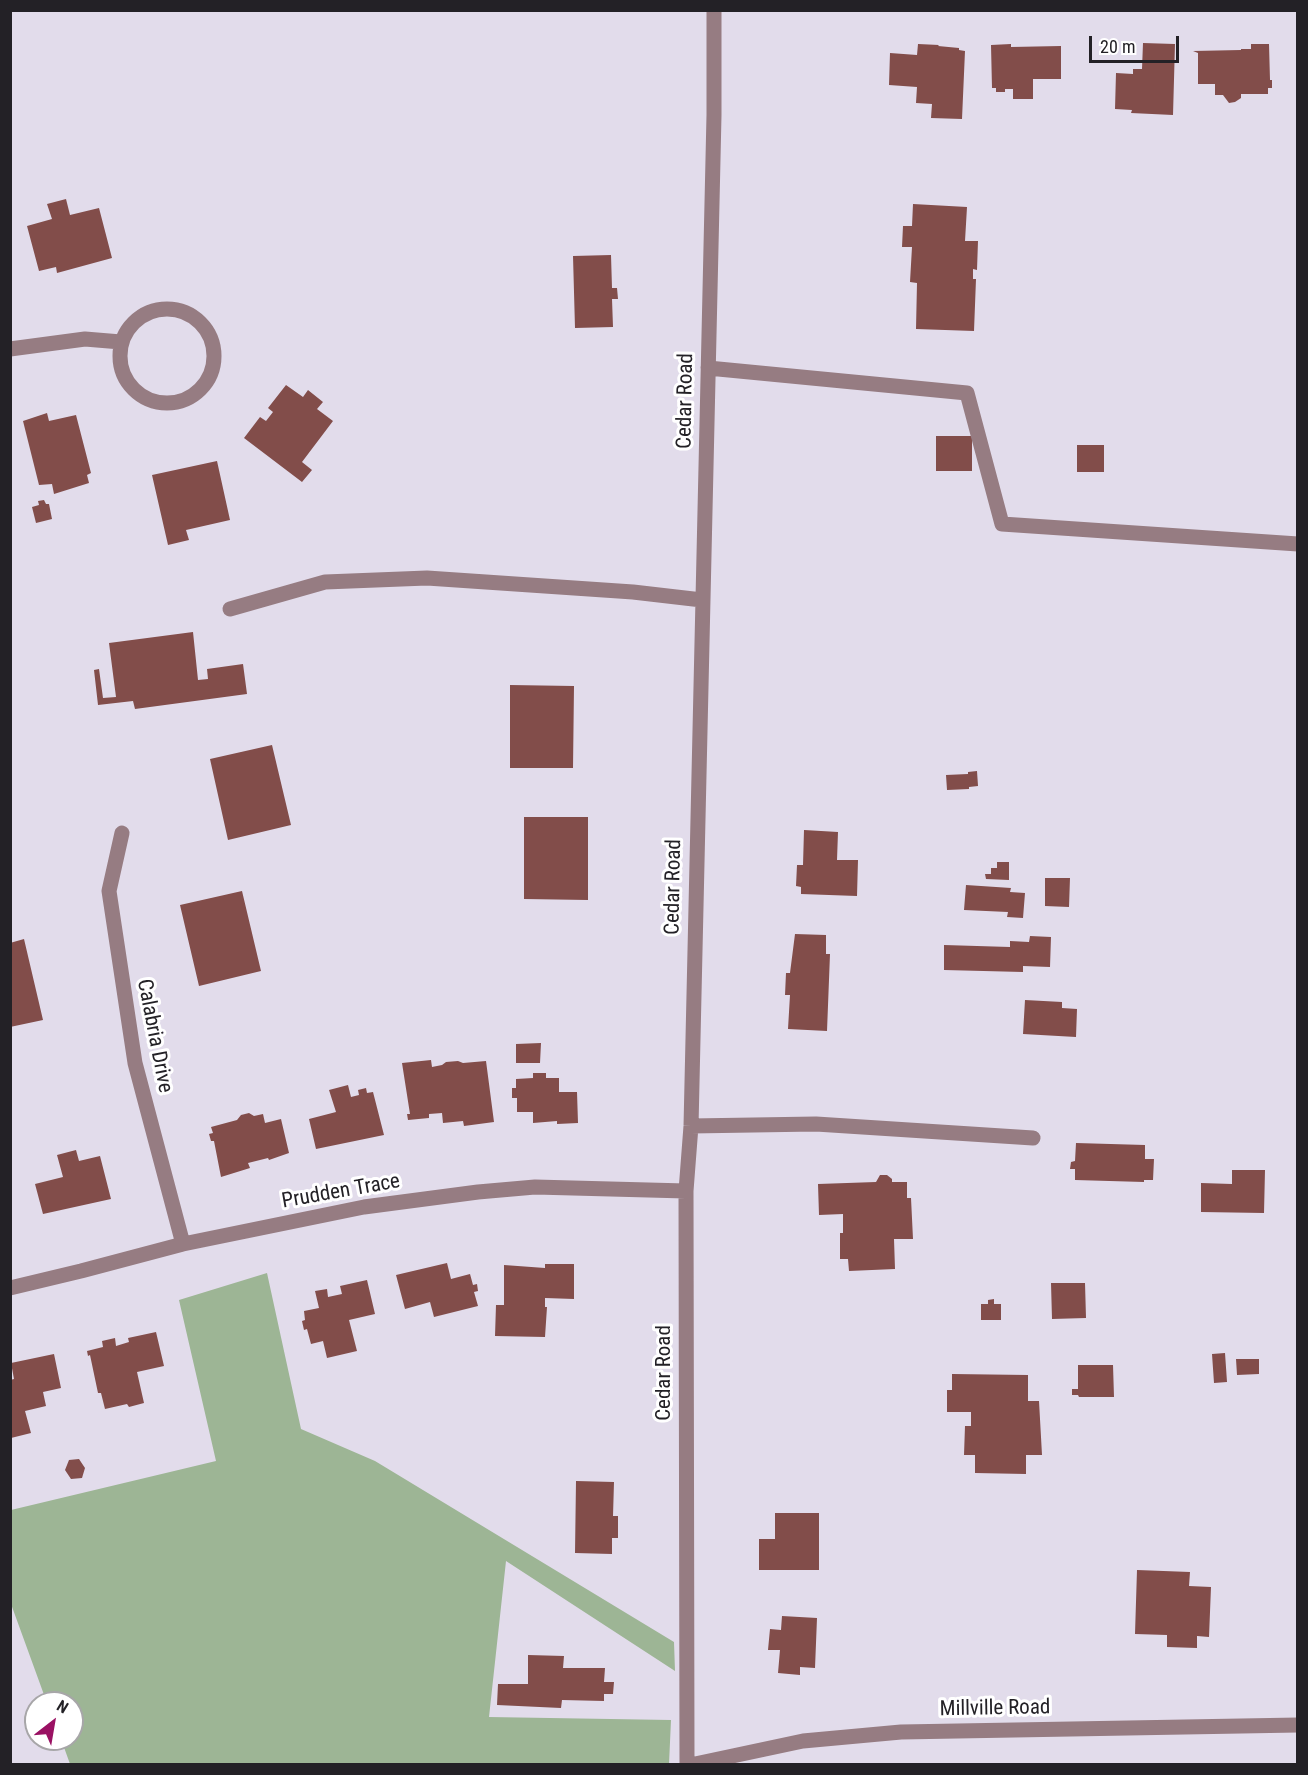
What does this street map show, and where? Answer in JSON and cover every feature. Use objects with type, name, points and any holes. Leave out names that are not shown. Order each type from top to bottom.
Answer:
[{"type":"street","name":"Cedar Road","points":[[687,1764],[686,1191],[691,1126],[714,10]]},
{"type":"street","points":[[169,308],[184,311],[198,318],[208,330],[214,345],[215,360],[211,375],[203,388],[190,398],[175,403],[159,403],[143,397],[131,387],[123,373],[120,357],[122,342],[128,328],[139,317],[153,310],[169,308]]},
{"type":"street","points":[[10,349],[85,339],[122,342]]},
{"type":"street","points":[[708,368],[967,393],[1002,524],[1298,544]]},
{"type":"street","points":[[230,609],[325,582],[427,578],[633,592],[702,600]]},
{"type":"street","name":"Calabria Drive","points":[[122,833],[109,891],[133,1052],[183,1244]]},
{"type":"street","points":[[691,1126],[816,1124],[1033,1138]]},
{"type":"street","name":"Prudden Trace","points":[[10,1288],[183,1244],[364,1207],[535,1187],[686,1191]]},
{"type":"street","name":"Millville Road","points":[[695,1764],[803,1741],[901,1731],[1298,1725]]},
{"type":"green space","points":[[267,1273],[301,1429],[375,1461],[674,1642],[675,1671],[506,1561],[489,1717],[671,1720],[669,1764],[70,1764],[65,1751],[84,1751],[84,1691],[43,1691],[11,1604],[11,1510],[216,1461],[179,1300]]},
{"type":"building","points":[[1143,43],[1175,44],[1173,115],[1131,113],[1132,110],[1115,109],[1116,73],[1133,74],[1133,69],[1142,69]]},
{"type":"building","points":[[918,44],[939,45],[965,51],[962,119],[931,118],[932,104],[916,103],[917,87],[889,85],[890,53],[917,55]]},
{"type":"building","points":[[1011,44],[1011,47],[1061,46],[1061,79],[1033,79],[1033,99],[1013,99],[1013,89],[996,92],[996,88],[992,88],[991,45]]},
{"type":"building","points":[[1251,44],[1269,44],[1272,88],[1268,88],[1268,94],[1241,94],[1241,98],[1229,103],[1223,95],[1215,95],[1215,84],[1198,84],[1198,53],[1193,51],[1251,49]]},
{"type":"building","points":[[66,199],[70,215],[99,208],[112,258],[57,273],[56,267],[39,271],[27,226],[52,219],[47,204]]},
{"type":"building","points":[[913,204],[967,207],[965,241],[978,241],[977,270],[973,269],[973,279],[976,279],[974,331],[916,329],[917,283],[910,282],[912,247],[902,247],[903,226],[912,226]]},
{"type":"building","points":[[611,255],[612,288],[617,288],[618,299],[612,299],[613,327],[575,328],[573,256]]},
{"type":"building","points":[[286,385],[303,397],[308,390],[323,402],[317,409],[333,421],[302,462],[312,470],[302,482],[244,438],[260,417],[266,421],[273,412],[268,408]]},
{"type":"building","points":[[47,413],[49,421],[76,415],[91,473],[87,475],[89,483],[54,494],[52,484],[39,485],[23,421]]},
{"type":"building","points":[[936,436],[972,436],[972,471],[936,471]]},
{"type":"building","points":[[1077,445],[1104,445],[1104,472],[1077,472]]},
{"type":"building","points":[[217,461],[230,520],[186,530],[189,540],[168,545],[152,475]]},
{"type":"building","points":[[44,500],[46,504],[49,504],[52,519],[36,523],[32,507],[39,505],[38,501]]},
{"type":"building","points":[[193,632],[198,680],[208,679],[207,669],[243,664],[247,694],[135,709],[133,701],[98,705],[94,670],[99,669],[103,698],[116,697],[109,643]]},
{"type":"building","points":[[510,685],[574,686],[573,768],[510,768]]},
{"type":"building","points":[[272,745],[291,825],[228,840],[210,759]]},
{"type":"building","points":[[977,771],[978,786],[969,787],[969,789],[947,790],[946,775],[968,774],[968,772]]},
{"type":"building","points":[[524,817],[588,817],[588,900],[524,899]]},
{"type":"building","points":[[804,830],[838,832],[837,860],[858,860],[857,896],[801,894],[801,887],[796,886],[797,865],[803,865]]},
{"type":"building","points":[[997,862],[1009,862],[1009,880],[986,879],[985,874],[991,874],[991,868],[997,868]]},
{"type":"building","points":[[1045,878],[1070,878],[1069,907],[1045,906]]},
{"type":"building","points":[[966,885],[1011,888],[1010,892],[1025,893],[1023,918],[1007,917],[1008,912],[964,910]]},
{"type":"building","points":[[242,891],[261,971],[199,986],[180,905]]},
{"type":"building","points":[[795,934],[826,935],[826,954],[830,954],[827,1031],[788,1029],[790,995],[785,995],[786,973],[790,973]]},
{"type":"building","points":[[1030,936],[1051,937],[1050,967],[1023,966],[1023,972],[944,970],[944,945],[1010,947],[1010,941],[1029,942]]},
{"type":"building","points":[[24,939],[43,1020],[10,1027],[10,943]]},
{"type":"building","points":[[1025,1000],[1062,1002],[1062,1008],[1077,1009],[1076,1037],[1023,1034]]},
{"type":"building","points":[[541,1043],[540,1063],[516,1063],[516,1044]]},
{"type":"building","points":[[431,1060],[432,1067],[446,1062],[486,1061],[494,1122],[464,1126],[463,1121],[443,1123],[442,1113],[429,1114],[429,1118],[408,1120],[407,1114],[410,1114],[402,1063]]},
{"type":"building","points":[[533,1073],[546,1073],[546,1078],[559,1078],[559,1092],[577,1092],[578,1123],[557,1124],[557,1121],[533,1123],[533,1112],[517,1112],[517,1098],[512,1098],[512,1088],[516,1088],[516,1079],[533,1078]]},
{"type":"building","points":[[348,1085],[351,1097],[359,1095],[358,1090],[366,1088],[367,1093],[373,1092],[384,1135],[316,1149],[309,1119],[336,1112],[329,1090]]},
{"type":"building","points":[[249,1113],[254,1116],[263,1114],[265,1123],[281,1119],[289,1153],[269,1160],[268,1158],[248,1163],[250,1168],[221,1177],[214,1141],[211,1141],[209,1134],[213,1133],[211,1127],[237,1120],[241,1115]]},
{"type":"building","points":[[1076,1143],[1145,1145],[1145,1159],[1154,1159],[1153,1180],[1144,1180],[1144,1182],[1075,1180],[1075,1169],[1070,1169],[1071,1162],[1075,1161]]},
{"type":"building","points":[[76,1150],[79,1161],[100,1156],[111,1199],[43,1214],[35,1184],[63,1177],[57,1155]]},
{"type":"building","points":[[1232,1170],[1265,1170],[1264,1213],[1201,1212],[1201,1183],[1232,1184]]},
{"type":"building","points":[[880,1175],[887,1175],[892,1182],[907,1182],[907,1198],[911,1198],[913,1239],[894,1239],[895,1269],[849,1271],[848,1259],[840,1259],[843,1214],[819,1215],[818,1184],[876,1182]]},
{"type":"building","points":[[447,1263],[451,1279],[470,1274],[473,1285],[477,1284],[478,1291],[474,1292],[478,1306],[434,1317],[430,1302],[405,1309],[396,1275]]},
{"type":"building","points":[[545,1264],[574,1264],[574,1299],[545,1298],[545,1307],[547,1307],[545,1337],[495,1336],[496,1305],[504,1305],[504,1265],[545,1268]]},
{"type":"building","points":[[367,1280],[375,1314],[349,1320],[357,1351],[327,1358],[323,1341],[311,1344],[307,1329],[304,1330],[302,1321],[305,1320],[304,1311],[319,1308],[315,1291],[327,1289],[328,1297],[342,1294],[340,1286]]},
{"type":"building","points":[[1051,1283],[1085,1283],[1086,1318],[1052,1319]]},
{"type":"building","points":[[994,1299],[994,1304],[1001,1304],[1001,1320],[981,1320],[981,1304],[988,1304],[988,1300]]},
{"type":"building","points":[[156,1332],[164,1366],[137,1372],[144,1403],[105,1409],[101,1393],[98,1393],[90,1355],[88,1356],[87,1351],[103,1347],[102,1341],[115,1338],[116,1346],[129,1342],[128,1338]]},
{"type":"building","points":[[1225,1353],[1227,1382],[1214,1383],[1212,1354]]},
{"type":"building","points":[[54,1354],[61,1388],[43,1392],[46,1406],[25,1411],[31,1433],[11,1438],[10,1380],[14,1379],[11,1363]]},
{"type":"building","points":[[1236,1359],[1259,1359],[1259,1374],[1237,1375]]},
{"type":"building","points":[[1078,1365],[1113,1365],[1114,1397],[1072,1395],[1072,1389],[1078,1389]]},
{"type":"building","points":[[952,1374],[1028,1375],[1028,1401],[1039,1401],[1042,1455],[1026,1455],[1026,1474],[975,1473],[975,1455],[964,1455],[965,1426],[971,1426],[971,1412],[947,1412],[947,1390],[952,1390]]},
{"type":"building","points":[[79,1459],[85,1468],[82,1478],[71,1479],[65,1470],[69,1460]]},
{"type":"building","points":[[576,1481],[614,1482],[613,1516],[618,1516],[618,1538],[612,1538],[612,1554],[575,1553]]},
{"type":"building","points":[[775,1513],[819,1513],[819,1570],[759,1570],[759,1539],[775,1539]]},
{"type":"building","points":[[1137,1570],[1190,1572],[1189,1586],[1211,1587],[1209,1637],[1197,1636],[1197,1648],[1167,1647],[1167,1635],[1135,1634]]},
{"type":"building","points":[[782,1616],[817,1618],[815,1668],[800,1667],[800,1675],[778,1673],[780,1650],[768,1650],[770,1629],[781,1630]]},
{"type":"building","points":[[528,1655],[564,1656],[563,1668],[605,1668],[604,1682],[614,1682],[613,1694],[604,1694],[604,1701],[562,1700],[561,1708],[497,1705],[498,1684],[528,1684]]}]
